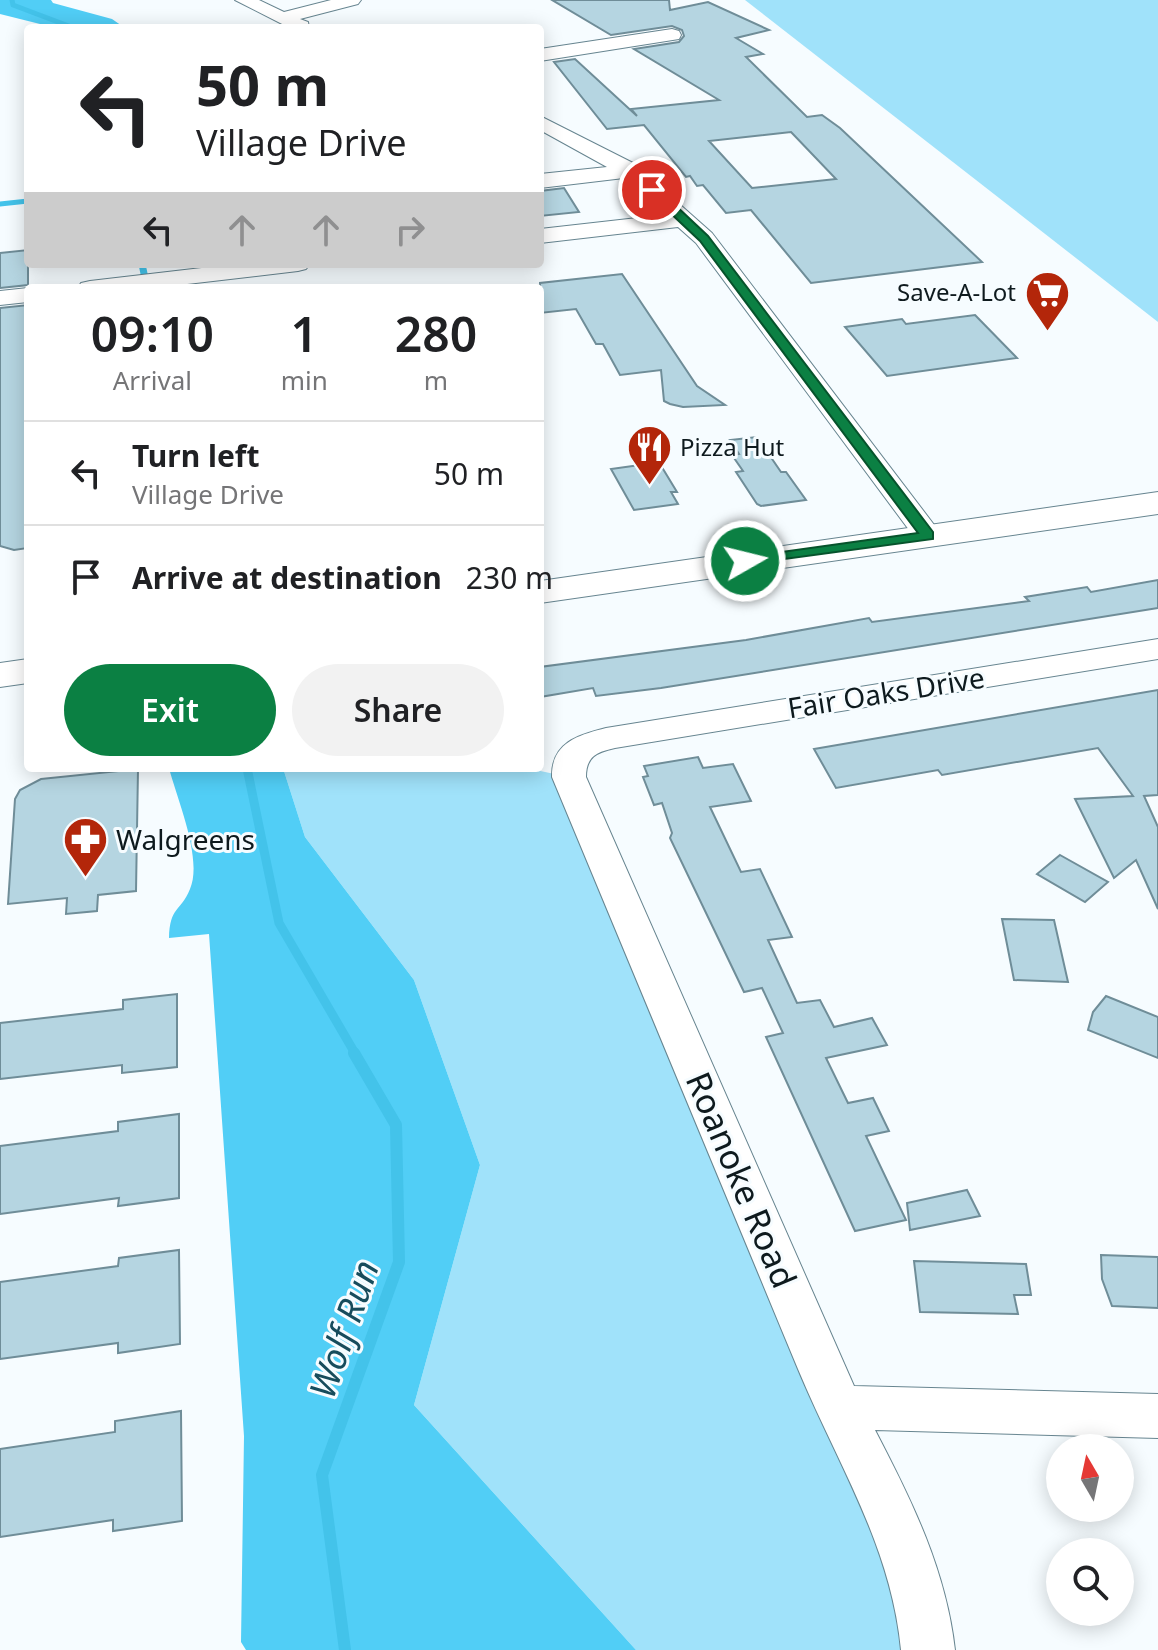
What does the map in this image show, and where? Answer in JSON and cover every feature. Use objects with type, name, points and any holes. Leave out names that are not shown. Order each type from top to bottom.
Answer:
[{"type":"main road","points":[[544,591],[1158,503]]},
{"type":"main road","points":[[0,675],[24,672]]},
{"type":"street","points":[[244,0],[296,24]]},
{"type":"street","points":[[281,18],[352,0]]},
{"type":"street","points":[[544,54],[672,35]]},
{"type":"street","points":[[544,124],[629,171],[704,238],[928,536]]},
{"type":"street","points":[[544,181],[629,171]]},
{"type":"street","points":[[544,236],[685,219]]},
{"type":"street","points":[[127,284],[258,268]]},
{"type":"street","points":[[0,298],[24,295]]},
{"type":"street","name":"Fair Oaks Drive","points":[[615,737],[1158,649]]},
{"type":"street","name":"Roanoke Road","points":[[615,737],[588,743],[576,750],[569,760],[569,777],[838,1407],[899,1533],[918,1581],[928,1650]]},
{"type":"street","points":[[838,1407],[1158,1416]]},
{"type":"shaded area","points":[[0,0],[51,0],[119,24],[40,24],[0,14]]},
{"type":"shaded area","points":[[745,0],[1158,0],[1158,322]]},
{"type":"shaded area","points":[[170,772],[284,772],[305,837],[414,980],[480,1165],[414,1405],[636,1650],[246,1650],[241,1642],[244,1436],[209,934],[169,938],[173,915],[186,897],[193,876],[187,829]]},
{"type":"shaded area","points":[[284,772],[544,772],[569,777],[927,1650],[636,1650],[414,1405],[480,1165],[414,980],[305,837]]},
{"type":"building","points":[[552,0],[669,0],[670,10],[708,2],[769,30],[736,38],[763,54],[746,57],[807,117],[822,115],[840,128],[982,262],[811,283],[751,210],[726,213],[703,185],[697,186],[690,176],[686,177],[644,125],[607,129],[554,62],[575,59],[637,116],[631,109],[719,100],[634,49],[679,42],[684,36],[682,30],[672,26],[611,35]],"holes":[[[791,132],[836,179],[752,188],[709,141]]]},
{"type":"building","points":[[564,188],[579,212],[544,216],[544,190]]},
{"type":"building","points":[[24,250],[28,284],[0,288],[0,253]]},
{"type":"building","points":[[622,274],[697,386],[725,405],[683,407],[664,401],[661,370],[620,375],[603,344],[596,344],[576,309],[544,313],[544,284],[540,283]]},
{"type":"building","points":[[24,305],[24,549],[14,550],[0,546],[0,308]]},
{"type":"building","points":[[975,315],[1017,358],[887,376],[845,327],[902,319],[906,324]]},
{"type":"building","points":[[757,437],[781,472],[786,472],[806,500],[757,504],[736,472],[743,471],[732,455],[739,454],[730,440]]},
{"type":"building","name":"Pizza Hut","points":[[660,464],[677,492],[671,492],[678,504],[634,510],[611,469]]},
{"type":"building","points":[[1158,580],[1158,608],[661,688],[596,696],[593,688],[544,696],[544,666],[746,640],[869,618],[872,622],[1029,601],[1025,597],[1087,587],[1091,592]]},
{"type":"building","points":[[1158,690],[1158,795],[1144,796],[1158,827],[1158,909],[1136,860],[1114,878],[1075,799],[1133,796],[1098,748],[942,775],[938,770],[836,788],[814,749]]},
{"type":"building","points":[[698,757],[703,768],[733,764],[751,801],[710,807],[741,872],[760,869],[792,937],[768,940],[797,1003],[820,1000],[834,1027],[872,1018],[887,1045],[826,1058],[848,1103],[873,1098],[889,1131],[866,1136],[906,1220],[855,1231],[766,1037],[783,1033],[762,988],[744,992],[670,838],[672,833],[662,803],[654,805],[643,777],[648,776],[644,766]]},
{"type":"building","name":"Walgreens","points":[[138,772],[136,891],[98,895],[97,911],[66,914],[67,898],[8,904],[15,799],[20,790],[41,779]]},
{"type":"building","points":[[1060,855],[1108,882],[1085,902],[1037,874]]},
{"type":"building","points":[[1002,919],[1054,920],[1068,982],[1014,980]]},
{"type":"building","points":[[177,994],[177,1067],[122,1073],[122,1065],[0,1079],[0,1023],[123,1009],[123,1000]]},
{"type":"building","points":[[1106,996],[1158,1017],[1158,1058],[1088,1030],[1093,1012]]},
{"type":"building","points":[[179,1114],[179,1198],[118,1206],[119,1198],[0,1214],[0,1146],[118,1131],[118,1122]]},
{"type":"building","points":[[967,1190],[980,1216],[910,1230],[907,1203]]},
{"type":"building","points":[[179,1250],[180,1344],[118,1353],[118,1343],[0,1359],[0,1282],[118,1266],[119,1258]]},
{"type":"building","points":[[1101,1255],[1158,1257],[1158,1308],[1112,1306],[1102,1279]]},
{"type":"building","points":[[914,1261],[1026,1264],[1031,1295],[1014,1295],[1018,1314],[920,1312]]},
{"type":"building","points":[[181,1411],[182,1521],[113,1531],[113,1520],[0,1537],[0,1449],[115,1432],[115,1421]]},
{"type":"waterway","name":"Wolf Run","points":[[12,0],[13,5],[63,24]]},
{"type":"waterway","points":[[0,204],[24,201]]},
{"type":"waterway","name":"Wolf Run","points":[[143,268],[146,284]]},
{"type":"waterway","name":"Wolf Run","points":[[248,772],[279,923],[356,1055]]},
{"type":"waterway","name":"Wolf Run","points":[[345,1650],[322,1475],[399,1262],[396,1125],[354,1053]]},
{"type":"place","name":"Save-A-Lot","points":[[1047,332]]},
{"type":"place","name":"Pizza Hut","points":[[649,487]]},
{"type":"place","name":"Walgreens","points":[[85,879]]},
{"type":"route","points":[[652,190],[704,238],[928,536],[745,561]]}]
